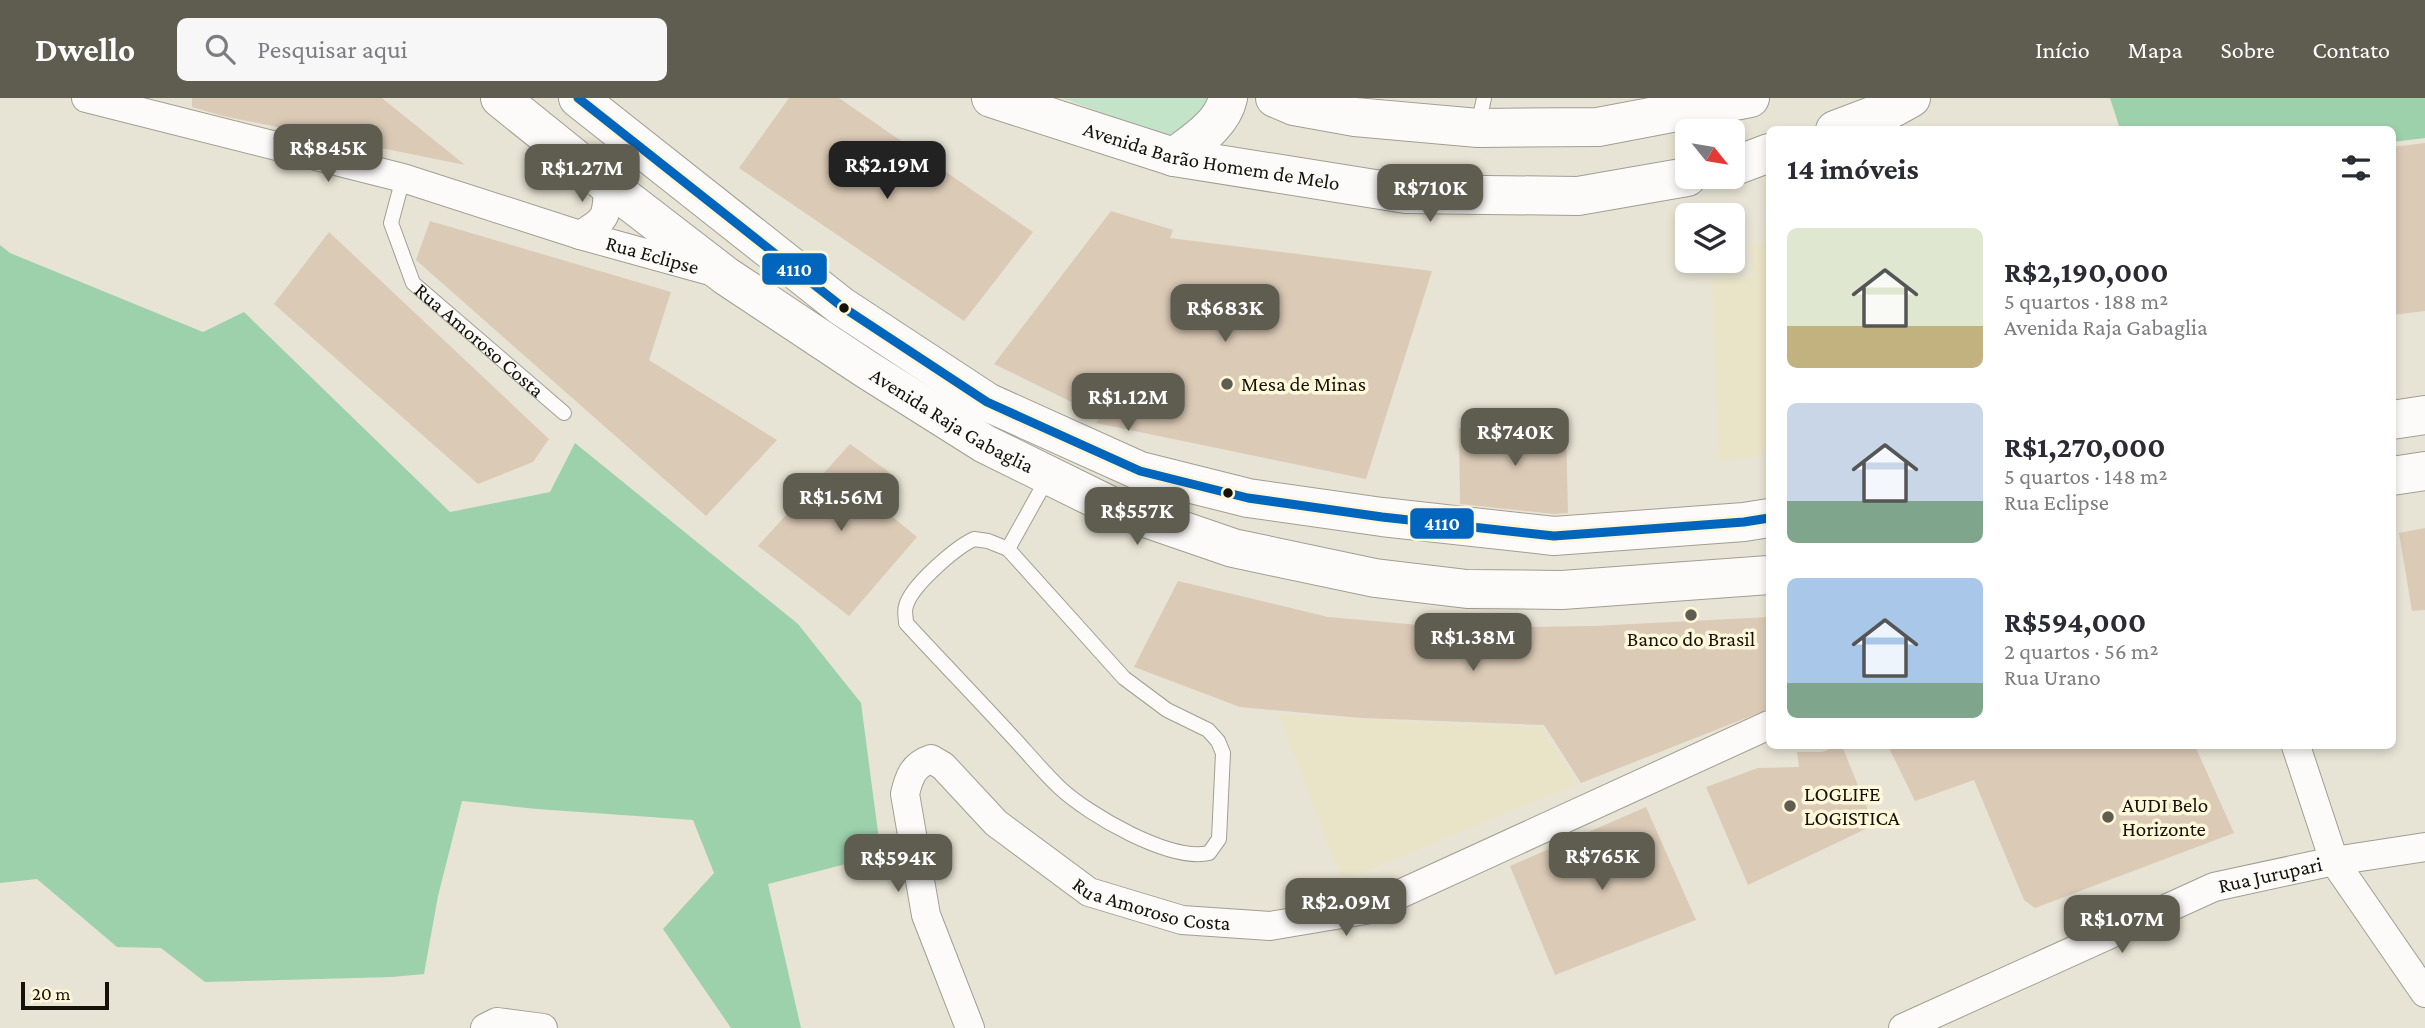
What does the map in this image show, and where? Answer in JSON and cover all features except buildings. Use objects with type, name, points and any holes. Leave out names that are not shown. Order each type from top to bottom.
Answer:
[{"type":"main road","name":"Avenida Raja Gabaglia","points":[[500,98],[726,276],[985,444],[1111,506],[1233,548],[1375,578],[1467,589],[1562,590],[1766,575]]},
{"type":"main road","name":"Avenida Raja Gabaglia","points":[[578,98],[841,306],[987,402],[1140,471],[1262,500],[1382,517],[1554,536],[1766,518]]},
{"type":"main road","name":"Avenida Barão Homem de Melo","points":[[991,98],[1046,108],[1174,157],[1406,194],[1578,196],[1675,179]]},
{"type":"main road","points":[[1174,157],[1205,134],[1224,113],[1227,98]]},
{"type":"main road","points":[[1275,98],[1294,106],[1481,113],[1598,127],[1750,98]]},
{"type":"main road","points":[[1845,126],[1911,98]]},
{"type":"main road","points":[[1745,162],[1766,154]]},
{"type":"main road","points":[[2396,419],[2425,415]]},
{"type":"main road","points":[[2396,475],[2425,471]]},
{"type":"street","name":"Rua Eclipse","points":[[86,98],[403,178],[580,235],[726,276]]},
{"type":"street","name":"Rua Eclipse","points":[[580,235],[600,223],[608,209],[608,185]]},
{"type":"street","name":"Rua Amoroso Costa","points":[[970,1028],[926,915],[905,794],[909,777],[920,763],[931,760],[943,766],[996,823],[1089,892],[1182,920],[1270,926],[1365,910],[1766,726]]},
{"type":"street","points":[[2298,749],[2334,861],[2425,993]]},
{"type":"street","name":"Rua Jurupari","points":[[1903,1028],[2214,887],[2334,861],[2425,847]]},
{"type":"street","points":[[485,1028],[497,1022],[543,1028]]},
{"type":"lane","name":"Rua Amoroso Costa","points":[[403,178],[391,222],[412,283],[564,413]]},
{"type":"lane","points":[[1008,549],[1049,476]]},
{"type":"lane","points":[[974,539],[1008,549],[1124,678],[1167,710],[1208,730],[1218,741],[1223,753],[1219,839],[1209,853],[1199,855],[1171,850],[1126,831],[1091,812],[1061,789],[906,623],[905,607],[913,592],[961,545],[974,539]]},
{"type":"shaded area","points":[[1766,242],[1766,454],[1719,462],[1712,279],[1752,278],[1752,244]]},
{"type":"shaded area","points":[[1279,715],[1542,728],[1577,784],[1342,881]]},
{"type":"green space","points":[[1063,98],[1213,98],[1193,128],[1164,137]]},
{"type":"green space","points":[[2110,98],[2425,98],[2425,138],[2396,142],[2396,126],[2119,126]]},
{"type":"green space","points":[[0,245],[10,253],[203,332],[244,312],[450,512],[550,492],[575,443],[798,624],[861,703],[881,855],[768,884],[801,1028],[731,1028],[663,929],[714,873],[693,820],[462,801],[438,896],[424,974],[392,977],[205,982],[161,948],[117,947],[37,879],[0,883]]},
{"type":"transit line","name":"4110","points":[[578,98],[841,306],[987,402],[1140,471],[1248,498],[1382,517],[1554,536],[1766,518]]},
{"type":"place","name":"Mesa de Minas","points":[[1227,384]]},
{"type":"place","name":"Banco do Brasil","points":[[1691,615]]},
{"type":"place","name":"LOGLIFE LOGISTICA","points":[[1790,806]]},
{"type":"place","name":"AUDI Belo Horizonte","points":[[2108,817]]}]
